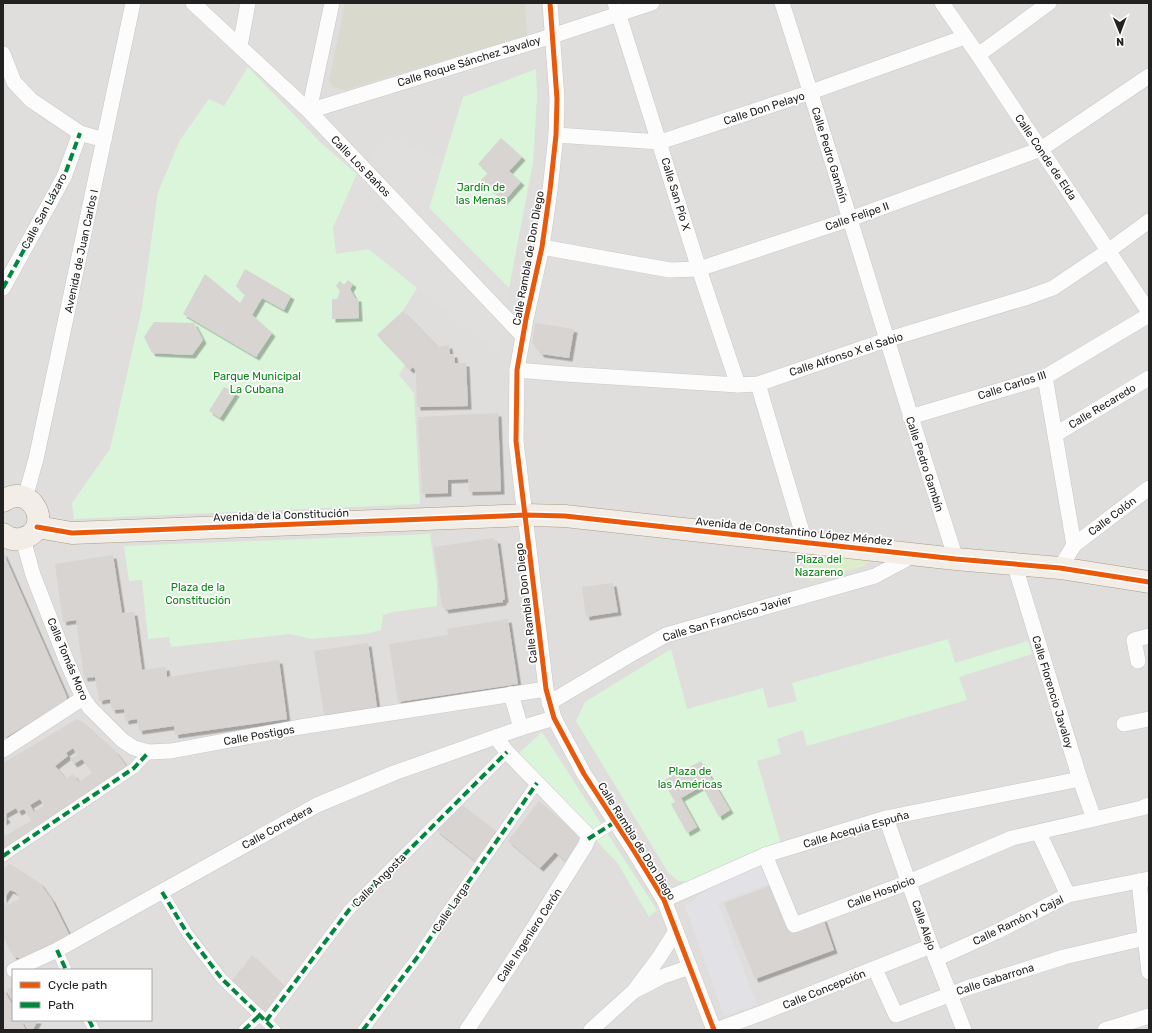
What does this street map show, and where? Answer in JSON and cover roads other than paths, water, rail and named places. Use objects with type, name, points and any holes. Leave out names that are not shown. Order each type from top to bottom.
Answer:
[{"type":"main road","points":[[3,501],[11,497],[18,496],[31,501],[36,507],[38,521],[21,534]]},
{"type":"main road","name":"Avenida de la Constitución","points":[[21,534],[526,515]]},
{"type":"main road","name":"Avenida de Constantino López Méndez","points":[[526,515],[565,516],[956,559],[1014,563],[1060,568],[1149,582]]},
{"type":"street","name":"Avenida de Juan Carlos I","points":[[25,498],[36,459],[133,3]]},
{"type":"street","name":"Calle Los Baños","points":[[193,3],[309,111],[523,336]]},
{"type":"street","points":[[240,46],[248,3]]},
{"type":"street","points":[[309,111],[332,3]]},
{"type":"street","name":"Calle Rambla de Don Diego","points":[[526,515],[516,441],[518,370],[523,336],[542,247],[556,135],[557,99],[550,3]]},
{"type":"street","name":"Calle Roque Sánchez Javaloy","points":[[309,111],[552,36],[616,8],[652,3]]},
{"type":"street","name":"Calle Pedro Gambín","points":[[782,3],[811,92],[910,417],[956,559]]},
{"type":"street","name":"Calle Conde de Elda","points":[[942,3],[1041,148],[1149,312]]},
{"type":"street","points":[[978,54],[1049,3]]},
{"type":"street","name":"Calle San Pío X","points":[[616,8],[660,142],[699,269],[738,385]]},
{"type":"street","name":"Calle Don Pelayo","points":[[556,135],[660,142],[811,92],[965,37]]},
{"type":"street","points":[[4,59],[14,82],[30,100],[80,133],[104,140]]},
{"type":"street","name":"Calle Felipe II","points":[[542,247],[670,270],[699,269],[850,219],[1041,148],[1149,76]]},
{"type":"street","name":"Calle San Lázaro","points":[[3,288],[64,177],[80,133]]},
{"type":"street","name":"Calle Alfonso X el Sabio","points":[[518,370],[738,385],[758,384],[886,340],[1053,288],[1149,221]]},
{"type":"street","name":"Calle Carlos III","points":[[910,417],[1045,377],[1149,315]]},
{"type":"street","points":[[1045,377],[1074,545],[1060,568]]},
{"type":"street","name":"Calle Recaredo","points":[[1056,434],[1149,378]]},
{"type":"street","points":[[758,384],[805,542]]},
{"type":"street","name":"Calle Colón","points":[[1074,545],[1149,488]]},
{"type":"street","name":"Calle Rambla Don Diego","points":[[526,515],[546,689]]},
{"type":"street","name":"Calle Tomás Moro","points":[[21,534],[33,575],[67,662],[84,698],[90,708],[122,740],[134,748],[148,752]]},
{"type":"street","name":"Calle San Francisco Javier","points":[[549,703],[666,635],[875,576],[915,554]]},
{"type":"street","name":"Calle Florencio Javaloy","points":[[1014,563],[1080,779],[1094,819]]},
{"type":"street","points":[[1138,661],[1134,640],[1149,636]]},
{"type":"street","name":"Calle Rambla de Don Diego","points":[[546,689],[554,718],[584,774],[664,900],[715,1030]]},
{"type":"street","name":"Calle Postigos","points":[[148,752],[171,751],[300,727],[546,689]]},
{"type":"street","points":[[511,694],[521,728]]},
{"type":"street","points":[[3,750],[84,698]]},
{"type":"street","name":"Calle Corredera","points":[[16,969],[57,950],[317,805],[394,773],[521,728],[554,718]]},
{"type":"street","points":[[1124,724],[1149,719]]},
{"type":"street","points":[[496,737],[507,752],[586,833],[588,839],[615,822]]},
{"type":"street","points":[[3,856],[134,768],[148,752]]},
{"type":"street","name":"Calle Angosta","points":[[244,1030],[263,1018],[349,910],[507,752]]},
{"type":"street","name":"Calle Acequia Espuña","points":[[664,900],[765,855],[886,818],[1080,779]]},
{"type":"street","name":"Calle Larga","points":[[363,1030],[419,955],[537,783]]},
{"type":"street","name":"Calle Hospicio","points":[[765,855],[794,925],[909,882],[1012,838],[1142,808],[1149,804]]},
{"type":"street","name":"Calle Alejo","points":[[886,818],[933,953],[964,1030]]},
{"type":"street","points":[[1039,833],[1068,896]]},
{"type":"street","name":"Calle Ingeniero Cerón","points":[[467,1030],[514,959],[588,839]]},
{"type":"street","points":[[1144,880],[1145,938],[1149,972]]},
{"type":"street","name":"Calle Ramón y Cajal","points":[[933,953],[1006,928],[1068,896],[1144,880]]},
{"type":"street","points":[[162,892],[187,933],[222,979],[275,1030]]},
{"type":"street","points":[[590,1030],[634,991],[658,959],[676,931]]},
{"type":"street","name":"Calle Gabarrona","points":[[875,969],[896,1015],[950,994],[1064,957],[1145,938]]},
{"type":"street","points":[[57,950],[66,969]]},
{"type":"street","name":"Calle Concepción","points":[[715,1030],[875,969],[933,953]]},
{"type":"street","points":[[634,991],[661,977],[690,967]]},
{"type":"street","points":[[1105,1030],[1149,1016]]},
{"type":"street","points":[[90,1021],[94,1030]]},
{"type":"park label","name":"Jardín de las Menas","points":[[481,193]]},
{"type":"park label","name":"Parque Municipal La Cubana","points":[[257,382]]},
{"type":"park label","name":"Plaza del Nazareno","points":[[819,565]]},
{"type":"park label","name":"Plaza de la Constitución","points":[[198,593]]},
{"type":"park label","name":"Plaza de las Américas","points":[[690,777]]}]
